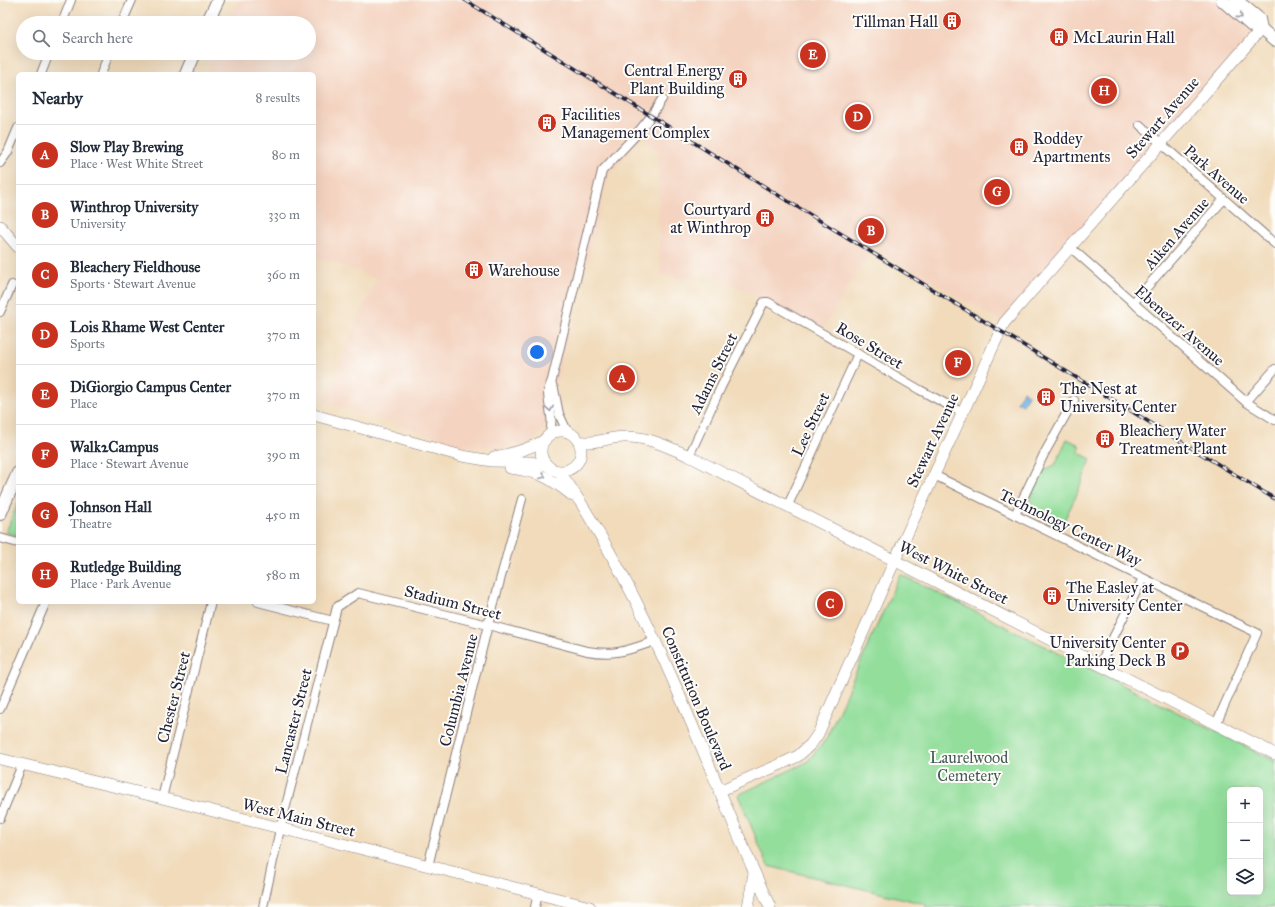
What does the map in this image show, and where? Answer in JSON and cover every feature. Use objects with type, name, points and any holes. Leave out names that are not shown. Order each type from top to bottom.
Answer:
[{"type":"main road","points":[[210,16],[218,0]]},
{"type":"main road","points":[[1222,0],[1252,26],[1261,29],[1275,41]]},
{"type":"main road","points":[[1236,0],[1258,19],[1261,29]]},
{"type":"main road","points":[[187,72],[192,60]]},
{"type":"main road","points":[[0,514],[16,478]]},
{"type":"street","points":[[65,16],[72,0]]},
{"type":"street","points":[[125,16],[132,0]]},
{"type":"street","name":"Stewart Avenue","points":[[719,790],[789,761],[798,756],[811,744],[824,722],[895,560],[1004,323],[1261,29]]},
{"type":"street","points":[[42,72],[46,60]]},
{"type":"street","points":[[102,72],[106,60]]},
{"type":"street","points":[[547,464],[543,459],[542,446],[552,429],[552,421],[547,390],[551,383],[602,171],[634,137],[652,115],[662,99]]},
{"type":"street","name":"Park Avenue","points":[[1140,125],[1275,244]]},
{"type":"street","points":[[0,163],[8,152],[16,133]]},
{"type":"street","name":"Aiken Avenue","points":[[1133,303],[1224,199]]},
{"type":"street","points":[[0,226],[16,245]]},
{"type":"street","name":"Ebenezer Avenue","points":[[1070,246],[1246,402],[1275,420]]},
{"type":"street","points":[[0,312],[12,285]]},
{"type":"street","name":"Rose Street","points":[[764,302],[768,302],[920,390],[963,413]]},
{"type":"street","name":"Adams Street","points":[[689,456],[721,386],[764,302]]},
{"type":"street","name":"Lee Street","points":[[788,505],[858,354]]},
{"type":"street","points":[[1246,402],[1275,369]]},
{"type":"street","points":[[551,383],[554,389],[559,414],[568,433],[578,440]]},
{"type":"street","points":[[1014,515],[1044,454],[1074,400]]},
{"type":"street","name":"Constitution Boulevard","points":[[316,416],[448,452],[492,461],[534,462],[547,464],[552,469],[558,471],[566,480],[583,506],[630,588],[696,734],[754,873],[770,907]]},
{"type":"street","name":"Constitution Boulevard","points":[[480,459],[516,453],[530,448],[555,432],[568,433]]},
{"type":"street","name":"West White Street","points":[[578,440],[590,442],[632,437],[653,440],[689,456],[1275,754]]},
{"type":"street","name":"West White Street","points":[[578,461],[591,447],[614,438]]},
{"type":"street","name":"Constitution Boulevard","points":[[578,440],[581,447],[574,478],[583,506]]},
{"type":"street","points":[[492,461],[508,467],[546,476],[560,485],[583,506]]},
{"type":"street","points":[[558,471],[571,469],[578,461]]},
{"type":"street","name":"Technology Center Way","points":[[934,475],[1257,633],[1216,724]]},
{"type":"street","name":"Columbia Avenue","points":[[428,866],[488,625],[522,498]]},
{"type":"street","points":[[0,538],[16,542]]},
{"type":"street","points":[[1100,664],[1144,578]]},
{"type":"street","name":"Stadium Street","points":[[333,621],[337,607],[358,593],[587,651],[601,653],[621,652],[655,641]]},
{"type":"street","points":[[0,709],[45,604]]},
{"type":"street","name":"Chester Street","points":[[162,798],[210,604]]},
{"type":"street","points":[[266,604],[333,621]]},
{"type":"street","name":"Lancaster Street","points":[[263,907],[280,829],[333,621]]},
{"type":"street","name":"West Main Street","points":[[0,759],[162,798],[590,907]]},
{"type":"street","points":[[0,818],[22,765]]},
{"type":"street","points":[[748,907],[754,873]]},
{"type":"street","points":[[535,907],[538,894]]},
{"type":"shaded area","points":[[238,0],[1232,0],[1263,28],[1004,323],[873,247],[822,331],[700,267],[691,279],[660,275],[658,151],[643,135],[609,176],[545,428],[534,439],[522,445],[503,448],[465,446],[324,402],[376,278],[316,257],[316,72],[207,72],[212,60],[316,60],[316,16],[231,16]]},
{"type":"green space","points":[[1067,439],[1079,445],[1079,453],[1091,459],[1076,496],[1060,529],[1028,512],[1033,503],[1029,500],[1044,470],[1055,465]]},
{"type":"green space","points":[[16,508],[16,535],[6,532]]},
{"type":"green space","name":"Laurelwood Cemetery","points":[[900,574],[1275,761],[1275,907],[925,907],[925,904],[768,866],[738,795],[807,762],[826,739]]},
{"type":"water","points":[[1023,391],[1028,394],[1023,405],[1017,402]]},
{"type":"railway","points":[[465,0],[786,200],[1275,499]]},
{"type":"place","name":"Tillman Hall","points":[[952,21]]},
{"type":"place","name":"McLaurin Hall","points":[[1059,37]]},
{"type":"place","name":"DiGiorgio Campus Center","points":[[813,55]]},
{"type":"place","name":"Central Energy Plant Building","points":[[738,79]]},
{"type":"place","name":"Rutledge Building","points":[[1104,91]]},
{"type":"place","name":"Lois Rhame West Center","points":[[858,117]]},
{"type":"place","name":"Facilities Management Complex","points":[[547,123]]},
{"type":"place","name":"Roddey Apartments","points":[[1019,147]]},
{"type":"place","name":"Johnson Hall","points":[[997,192]]},
{"type":"place","name":"Courtyard at Winthrop","points":[[765,218]]},
{"type":"place","name":"Winthrop University","points":[[871,231]]},
{"type":"place","name":"Warehouse","points":[[474,270]]},
{"type":"place","name":"Walk2Campus","points":[[958,363]]},
{"type":"place","name":"Slow Play Brewing","points":[[622,378]]},
{"type":"place","name":"The Nest at University Center","points":[[1046,397]]},
{"type":"place","name":"Bleachery Water Treatment Plant","points":[[1105,439]]},
{"type":"place","name":"The Easley at University Center","points":[[1052,596]]},
{"type":"place","name":"Bleachery Fieldhouse","points":[[830,604]]},
{"type":"place","name":"University Center Parking Deck B","points":[[1180,651]]}]
